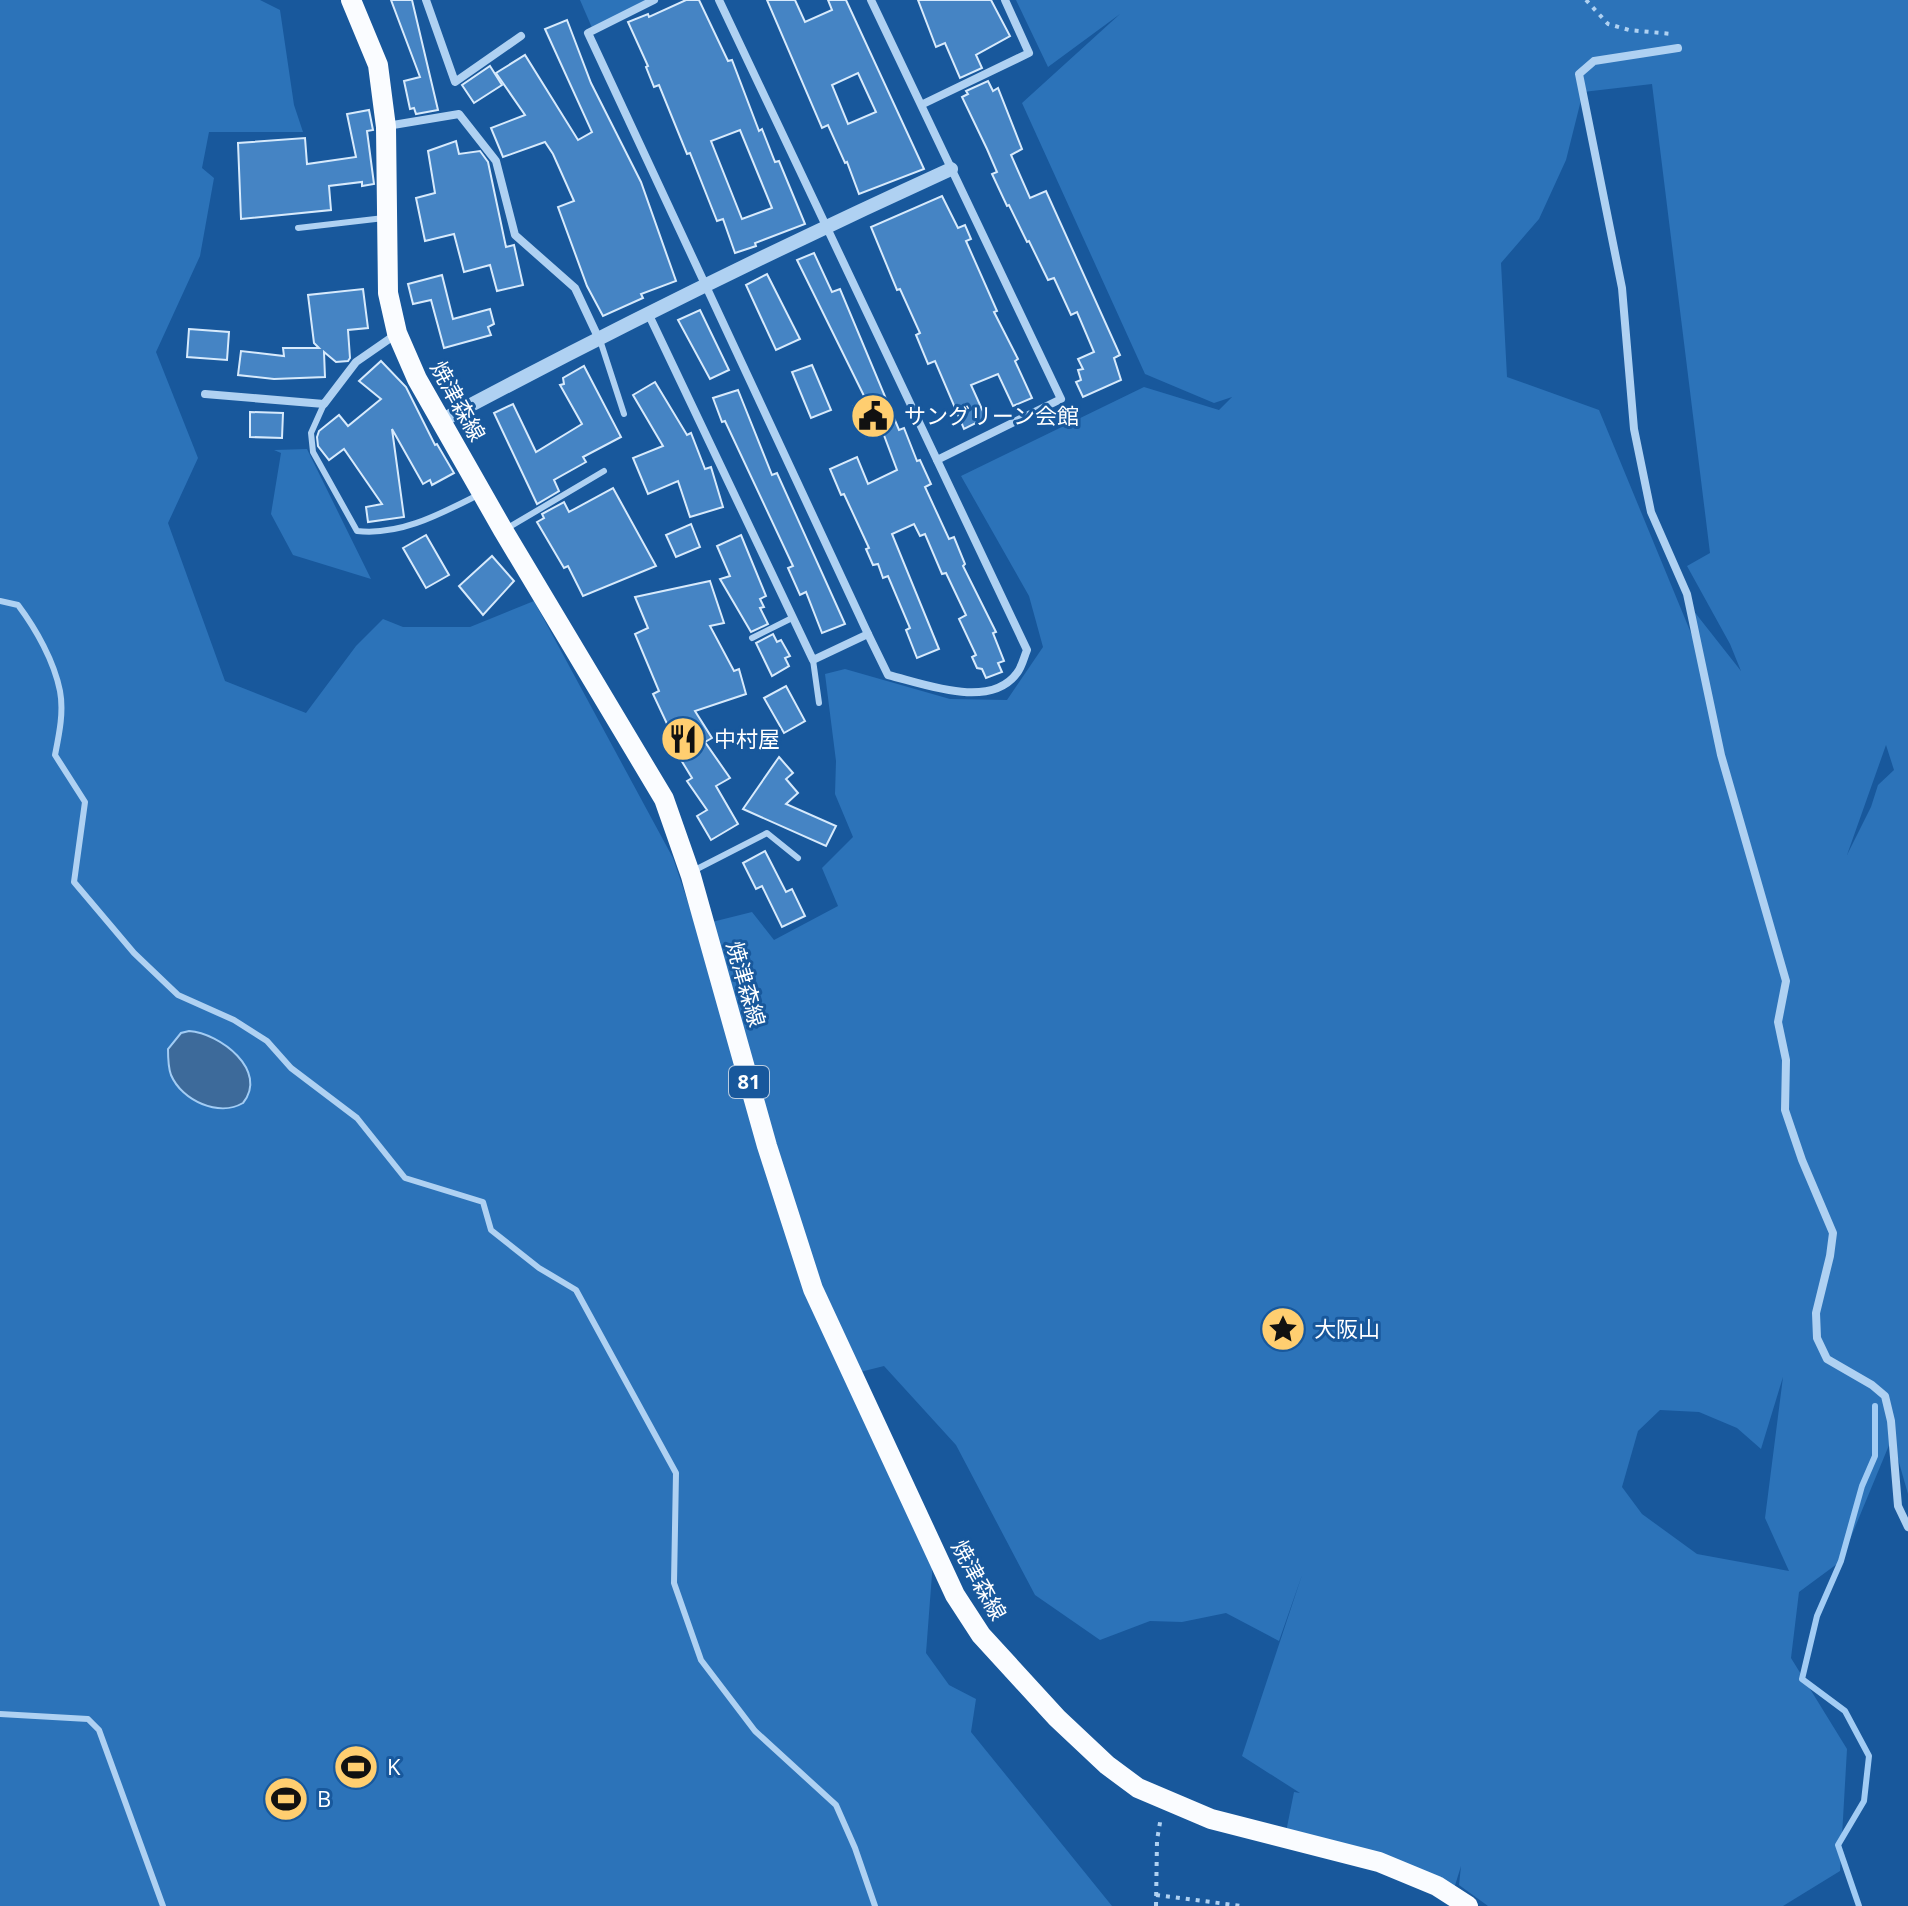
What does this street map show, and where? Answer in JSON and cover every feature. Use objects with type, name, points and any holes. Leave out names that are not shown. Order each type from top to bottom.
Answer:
[{"type":"main road","name":"焼津森線","points":[[351,0],[378,65],[386,127],[388,293],[397,333],[417,379],[503,530],[664,799],[690,872],[767,1146],[813,1289],[955,1595],[981,1635],[1057,1718],[1107,1765],[1138,1788],[1211,1819],[1379,1862],[1437,1886],[1468,1906]]},
{"type":"street","points":[[426,0],[455,82],[521,36]]},
{"type":"street","points":[[654,0],[588,33],[888,675],[963,693],[999,689],[1018,673],[1027,650],[719,0]]},
{"type":"street","points":[[871,0],[1061,399],[937,460]]},
{"type":"street","points":[[923,104],[1029,53],[1005,0]]},
{"type":"street","points":[[1678,48],[1594,61],[1579,74],[1622,288],[1634,429],[1651,512],[1687,594],[1721,755],[1786,981],[1778,1022],[1786,1060],[1785,1110],[1833,1233],[1816,1313],[1817,1338],[1827,1359],[1885,1396],[1891,1421],[1898,1506],[1908,1527]]},
{"type":"street","points":[[386,127],[459,114],[496,161],[515,235],[575,288],[598,337]]},
{"type":"street","points":[[441,421],[705,284],[951,169]]},
{"type":"street","points":[[648,313],[813,660],[868,634]]},
{"type":"street","points":[[205,394],[324,404],[356,362],[397,333]]},
{"type":"lane","points":[[298,228],[388,217]]},
{"type":"lane","points":[[598,337],[624,414]]},
{"type":"lane","points":[[324,404],[311,433],[313,452],[357,531],[369,532],[424,522],[482,493]]},
{"type":"lane","points":[[503,530],[604,471]]},
{"type":"lane","points":[[0,601],[18,605],[39,632],[60,691],[60,725],[55,755],[85,802],[74,882],[134,953],[178,995],[234,1020],[267,1041],[291,1068],[357,1118],[405,1178],[483,1202],[491,1230],[539,1268],[576,1290],[676,1473],[674,1583],[701,1660],[755,1731],[836,1805],[875,1906]]},
{"type":"lane","points":[[752,638],[792,618]]},
{"type":"lane","points":[[813,660],[819,703]]},
{"type":"lane","points":[[690,872],[767,833],[798,858]]},
{"type":"lane","points":[[0,1714],[88,1719],[99,1730],[163,1906]]},
{"type":"path","points":[[1586,0],[1608,24],[1629,30],[1674,34],[1678,48]]},
{"type":"path","points":[[1156,1906],[1157,1840],[1164,1799]]},
{"type":"path","points":[[1156,1895],[1242,1906]]},
{"type":"shaded area","points":[[0,0],[260,0],[280,10],[294,105],[303,132],[209,132],[202,168],[214,178],[200,256],[156,352],[198,458],[168,523],[225,681],[306,713],[356,646],[383,619],[403,627],[470,627],[534,601],[673,858],[812,1269],[712,922],[752,912],[774,940],[838,906],[822,868],[853,837],[835,794],[836,761],[825,674],[845,669],[950,699],[1007,700],[1043,647],[1029,596],[961,476],[1144,387],[1219,410],[1232,397],[1214,403],[1145,374],[1022,103],[1120,14],[1048,67],[1016,0],[1908,0],[1908,1494],[1892,1438],[1841,1561],[1799,1592],[1791,1658],[1847,1749],[1840,1871],[1783,1906],[1488,1906],[1459,1885],[1461,1866],[1453,1892],[1286,1832],[1294,1792],[1300,1793],[1242,1756],[1302,1575],[1279,1641],[1226,1613],[1182,1622],[1150,1621],[1100,1640],[1035,1595],[956,1445],[884,1366],[856,1373],[934,1548],[926,1653],[949,1685],[976,1699],[971,1732],[1112,1906],[0,1906]],"holes":[[[1652,84],[1710,553],[1687,566],[1730,644],[1741,671],[1689,605],[1693,638],[1599,410],[1507,377],[1501,263],[1539,219],[1566,160],[1583,92]],[[1886,745],[1894,770],[1878,785],[1871,807],[1847,855]],[[1783,1377],[1765,1518],[1789,1571],[1697,1554],[1642,1514],[1622,1487],[1638,1431],[1660,1410],[1699,1412],[1737,1428],[1761,1449]]]},
{"type":"shaded area","points":[[580,0],[646,0],[593,30]]},
{"type":"shaded area","points":[[307,449],[371,579],[293,555],[271,514],[281,453],[274,450]]},
{"type":"shaded area","points":[[181,1033],[201,1033],[227,1046],[246,1067],[250,1079],[249,1091],[243,1103],[223,1108],[202,1104],[176,1084],[170,1072],[168,1049]]},
{"type":"building","points":[[391,0],[412,0],[438,110],[416,114],[414,108],[410,109],[404,81],[420,77]]},
{"type":"building","points":[[686,0],[699,0],[728,61],[732,60],[759,131],[762,129],[775,162],[779,161],[805,224],[735,253],[723,219],[717,221],[659,85],[654,87],[628,22],[648,14],[649,17]],"holes":[[[740,130],[772,208],[742,219],[711,141]]]},
{"type":"building","points":[[767,0],[795,0],[805,22],[832,10],[828,0],[846,0],[924,169],[859,194],[828,125],[822,128]],"holes":[[[858,73],[876,112],[848,124],[832,85]]]},
{"type":"building","points":[[918,0],[991,0],[1010,36],[976,55],[982,68],[960,78],[945,43],[936,47]]},
{"type":"building","points":[[567,20],[591,83],[641,182],[676,281],[641,294],[643,298],[603,316],[587,286],[558,207],[574,201],[553,154],[545,142],[503,157],[491,128],[525,115],[496,73],[525,55],[578,140],[592,132],[545,29]]},
{"type":"building","points":[[490,66],[502,85],[474,103],[462,85]]},
{"type":"building","points":[[988,81],[993,91],[998,88],[1022,149],[1011,155],[1030,198],[1046,191],[1120,355],[1114,358],[1121,380],[1083,397],[1076,382],[1081,380],[1078,370],[1083,369],[1078,359],[1094,352],[1077,312],[1071,315],[1054,278],[1048,280],[1007,206],[992,174],[997,172],[962,97],[968,94],[966,91]]},
{"type":"building","points":[[369,110],[373,130],[367,131],[374,184],[362,186],[362,182],[329,186],[331,210],[241,219],[238,143],[305,138],[307,164],[356,157],[347,114]]},
{"type":"building","points":[[456,141],[459,154],[480,151],[488,162],[506,247],[514,245],[523,285],[497,291],[490,265],[464,272],[454,234],[425,241],[416,198],[435,193],[428,151]]},
{"type":"building","points":[[942,196],[958,228],[965,225],[971,239],[966,241],[1032,398],[1013,406],[998,374],[971,385],[986,418],[964,429],[935,361],[928,364],[916,335],[920,333],[900,289],[897,290],[871,227]]},
{"type":"building","points":[[814,253],[832,292],[840,289],[899,430],[904,428],[917,461],[920,460],[931,484],[925,487],[949,539],[954,537],[965,564],[963,566],[996,632],[993,633],[1004,661],[998,663],[1002,672],[986,678],[982,669],[977,668],[972,657],[976,655],[959,619],[966,615],[946,573],[942,574],[925,534],[920,536],[914,524],[892,534],[939,649],[917,658],[906,630],[910,628],[888,576],[883,578],[878,564],[873,565],[866,549],[869,548],[844,494],[841,495],[830,469],[857,457],[868,484],[897,470],[882,430],[866,436],[854,406],[867,402],[797,260]]},
{"type":"building","points":[[767,274],[800,339],[776,350],[746,285]]},
{"type":"building","points":[[442,275],[453,319],[490,309],[494,324],[488,327],[491,335],[444,348],[431,300],[413,304],[408,284]]},
{"type":"building","points":[[363,289],[368,328],[348,330],[348,361],[336,362],[324,352],[325,377],[274,379],[238,375],[241,351],[284,356],[283,348],[319,348],[314,343],[308,295]]},
{"type":"building","points":[[700,310],[729,370],[710,379],[678,320]]},
{"type":"building","points":[[189,329],[229,332],[227,360],[187,357]]},
{"type":"building","points":[[381,361],[406,387],[435,445],[454,473],[432,485],[430,480],[423,484],[392,429],[404,517],[368,522],[366,507],[382,504],[344,449],[329,460],[318,446],[317,437],[319,431],[339,415],[348,426],[381,399],[359,381]]},
{"type":"building","points":[[812,365],[831,410],[811,418],[792,372]]},
{"type":"building","points":[[584,366],[621,437],[583,457],[586,462],[554,480],[559,491],[537,504],[494,413],[513,404],[536,452],[582,424],[560,385],[564,384],[563,378]]},
{"type":"building","points":[[655,382],[687,435],[691,433],[705,469],[711,467],[723,507],[690,517],[678,481],[648,494],[633,458],[663,446],[633,395]]},
{"type":"building","points":[[738,390],[772,475],[777,473],[845,624],[822,633],[806,592],[800,595],[788,568],[793,566],[713,398]]},
{"type":"building","points":[[250,412],[283,413],[282,438],[250,437]]},
{"type":"building","points":[[613,488],[656,566],[583,596],[568,566],[564,568],[537,522],[544,518],[542,514],[564,502],[569,512]]},
{"type":"building","points":[[691,524],[700,547],[676,557],[666,535]]},
{"type":"building","points":[[426,535],[449,575],[426,588],[403,548]]},
{"type":"building","points":[[741,535],[766,596],[760,599],[764,607],[760,608],[768,624],[751,632],[720,579],[730,576],[717,546]]},
{"type":"building","points":[[492,556],[514,581],[483,615],[459,586]]},
{"type":"building","points":[[710,581],[724,623],[710,626],[734,671],[739,669],[746,694],[695,711],[712,738],[705,742],[730,778],[716,786],[738,824],[711,840],[697,816],[707,810],[687,781],[692,778],[664,732],[669,728],[653,694],[659,691],[635,634],[648,628],[635,597]]},
{"type":"building","points":[[773,634],[777,642],[781,640],[790,656],[785,658],[789,666],[772,676],[756,643]]},
{"type":"building","points":[[786,686],[805,721],[784,733],[764,698]]},
{"type":"building","points":[[779,757],[793,773],[786,779],[798,793],[786,804],[836,826],[826,846],[743,809]]},
{"type":"building","points":[[765,851],[786,892],[792,889],[805,916],[782,927],[762,886],[756,889],[743,863]]},
{"type":"waterway","points":[[1859,1906],[1838,1845],[1864,1801],[1869,1756],[1845,1711],[1802,1679],[1817,1616],[1841,1561],[1862,1486],[1875,1456],[1875,1406]]},
{"type":"place","name":"サングリーン会館","points":[[873,416]]},
{"type":"place","name":"中村屋","points":[[683,739]]},
{"type":"place","name":"大阪山","points":[[1283,1329]]},
{"type":"place","name":"K","points":[[356,1767]]},
{"type":"place","name":"B","points":[[286,1799]]}]
